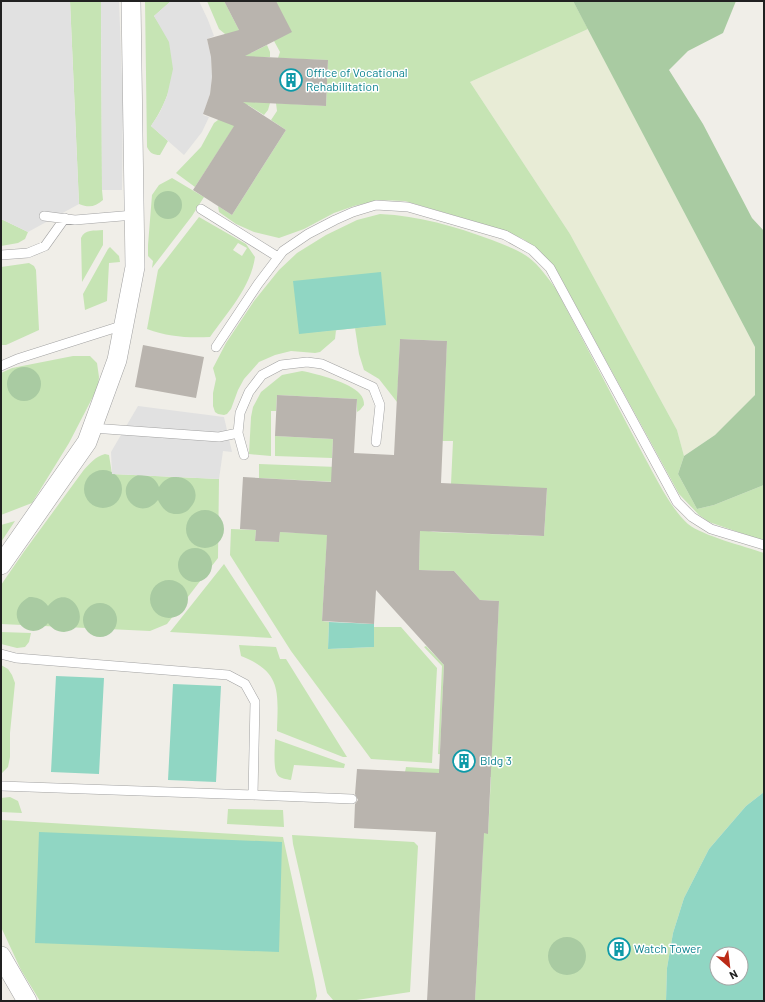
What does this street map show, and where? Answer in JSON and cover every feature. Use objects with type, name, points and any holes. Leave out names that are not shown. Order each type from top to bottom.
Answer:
[{"type":"street","points":[[1,565],[87,442],[117,360],[135,267],[131,1]]},
{"type":"street","points":[[1,956],[27,1001]]},
{"type":"lane","points":[[216,347],[258,284],[283,251],[308,234],[353,212],[376,205],[408,206],[504,235],[532,250],[550,268],[677,502],[692,517],[711,529],[764,545]]},
{"type":"lane","points":[[201,209],[278,257]]},
{"type":"lane","points":[[44,216],[75,220],[134,215]]},
{"type":"lane","points":[[1,255],[28,253],[45,246],[65,218]]},
{"type":"lane","points":[[1,366],[17,359],[124,325]]},
{"type":"lane","points":[[244,454],[238,433],[240,413],[249,392],[262,375],[281,365],[307,362],[322,364],[373,387],[380,404],[376,442]]},
{"type":"lane","points":[[92,428],[219,437],[238,433]]},
{"type":"lane","points":[[1,654],[16,658],[228,675],[245,684],[255,702],[253,795]]},
{"type":"lane","points":[[1,786],[352,799]]},
{"type":"green space","points":[[70,1],[101,1],[103,200],[92,206],[79,204]]},
{"type":"green space","points":[[145,1],[170,1],[154,16],[169,40],[174,62],[173,73],[167,96],[151,126],[168,141],[160,155],[155,155],[149,151],[147,147]]},
{"type":"green space","points":[[207,1],[224,1],[251,53],[267,45],[270,52],[270,57],[257,57],[257,61],[232,58],[225,34],[219,29]]},
{"type":"green space","points":[[276,1],[573,1],[588,29],[470,82],[570,234],[677,430],[684,456],[678,474],[697,509],[714,505],[764,485],[764,541],[709,522],[699,515],[679,494],[557,271],[540,251],[523,239],[500,229],[405,201],[380,200],[354,206],[334,213],[304,229],[279,238],[254,232],[236,224],[219,212],[218,206],[232,215],[286,130],[271,120],[277,111],[276,103],[326,106],[328,60],[278,58],[280,52],[274,41]]},
{"type":"green space","points":[[573,1],[736,1],[723,33],[688,51],[669,70],[703,124],[752,218],[764,231],[764,485],[714,505],[697,509],[678,474],[684,456],[715,435],[755,395],[755,347]]},
{"type":"green space","points":[[588,29],[755,347],[755,395],[715,435],[684,456],[677,430],[570,234],[470,82]]},
{"type":"green space","points":[[226,96],[270,103],[268,110],[264,115],[248,105],[195,187],[176,173],[201,147],[214,123],[218,120]]},
{"type":"green space","points":[[172,178],[204,197],[192,216],[152,268],[153,261],[148,256],[148,245],[152,195],[159,185]]},
{"type":"green space","points":[[168,191],[178,195],[182,205],[178,215],[168,219],[158,215],[154,205],[158,195]]},
{"type":"green space","points":[[380,214],[423,219],[464,230],[510,247],[528,257],[536,264],[556,289],[659,484],[682,518],[688,524],[703,533],[764,553],[764,792],[746,806],[709,849],[684,898],[673,933],[667,968],[666,1001],[475,1001],[483,848],[465,833],[488,833],[491,777],[471,776],[491,756],[499,601],[480,600],[454,571],[419,570],[420,529],[434,532],[544,536],[547,489],[451,484],[453,441],[442,441],[447,341],[400,339],[397,402],[379,379],[364,370],[359,354],[355,328],[336,330],[335,339],[320,352],[291,351],[275,355],[259,362],[244,379],[231,409],[227,414],[218,414],[215,412],[213,406],[213,393],[216,379],[213,368],[226,343],[254,301],[279,270],[297,253],[326,235],[357,220]]},
{"type":"green space","points":[[199,217],[246,244],[255,257],[249,279],[231,309],[210,337],[178,336],[163,334],[147,329],[158,270]],"holes":[[[238,243],[247,248],[242,256],[233,250]]]},
{"type":"green space","points":[[1,219],[28,232],[25,239],[18,243],[1,246]]},
{"type":"green space","points":[[103,230],[103,245],[82,282],[81,238],[87,232]]},
{"type":"green space","points":[[110,247],[119,256],[120,262],[109,263],[107,301],[85,310],[83,294]]},
{"type":"green space","points":[[29,263],[34,266],[36,270],[39,330],[6,345],[1,345],[1,267]]},
{"type":"green space","points":[[381,272],[386,325],[299,334],[293,281]]},
{"type":"green space","points":[[73,356],[90,356],[97,363],[99,377],[98,387],[69,443],[32,503],[1,515],[1,373],[12,368]]},
{"type":"green space","points":[[27,367],[36,372],[40,377],[40,391],[36,396],[31,400],[21,401],[17,400],[8,391],[7,381],[8,377],[17,368]]},
{"type":"green space","points":[[302,371],[333,379],[349,386],[361,395],[364,405],[357,412],[357,399],[277,395],[276,411],[271,411],[271,456],[249,454],[251,417],[253,407],[261,392],[282,375]]},
{"type":"green space","points":[[275,436],[333,439],[332,458],[275,456]]},
{"type":"green space","points":[[105,454],[109,455],[112,474],[219,479],[218,558],[167,624],[150,631],[1,624],[1,585],[83,471],[95,459]]},
{"type":"green space","points":[[259,464],[337,467],[336,482],[259,478]]},
{"type":"green space","points":[[103,470],[113,473],[119,479],[122,489],[119,499],[113,505],[103,508],[93,505],[87,499],[84,489],[87,479],[93,473]]},
{"type":"green space","points":[[138,475],[151,477],[156,481],[159,487],[166,480],[173,477],[181,477],[193,486],[195,500],[187,511],[178,514],[167,512],[158,500],[150,507],[135,507],[126,495],[126,488],[130,481]]},
{"type":"green space","points":[[205,510],[215,513],[221,519],[224,529],[221,539],[215,545],[205,548],[195,545],[189,539],[186,529],[189,519],[195,513]]},
{"type":"green space","points":[[338,515],[327,538],[322,621],[329,622],[328,649],[374,647],[374,627],[401,627],[437,668],[432,763],[371,759],[291,651],[230,555],[231,529],[256,530],[255,541],[279,542],[280,532],[321,534]]},
{"type":"green space","points":[[15,521],[1,542],[1,525]]},
{"type":"green space","points":[[192,548],[198,548],[207,553],[211,559],[211,571],[207,577],[198,582],[192,582],[183,577],[178,568],[178,562],[183,553]]},
{"type":"green space","points":[[224,564],[268,631],[272,638],[170,632]]},
{"type":"green space","points":[[169,580],[179,583],[185,589],[188,599],[185,609],[179,615],[169,618],[159,615],[153,609],[150,599],[153,589],[159,583]]},
{"type":"green space","points":[[29,597],[40,599],[48,606],[57,599],[65,597],[72,601],[77,607],[80,615],[79,623],[74,629],[64,632],[54,629],[48,623],[41,629],[33,631],[26,629],[20,625],[17,618],[17,611],[21,604]]},
{"type":"green space","points":[[97,603],[103,603],[112,608],[116,614],[116,626],[112,632],[103,637],[97,637],[88,632],[83,623],[83,617],[88,608]]},
{"type":"green space","points":[[329,622],[374,624],[374,647],[328,649]]},
{"type":"green space","points":[[1,632],[31,633],[29,642],[25,647],[17,648],[1,644]]},
{"type":"green space","points":[[239,645],[276,647],[280,659],[286,659],[347,757],[343,757],[277,731],[278,705],[275,685],[271,676],[264,669],[241,656]]},
{"type":"green space","points":[[426,646],[444,665],[440,753],[456,754],[456,756],[438,754],[442,666],[424,647]]},
{"type":"green space","points":[[1,665],[8,669],[15,683],[10,733],[10,757],[8,767],[1,774]]},
{"type":"green space","points":[[56,676],[104,678],[99,774],[51,772]]},
{"type":"green space","points":[[173,684],[221,686],[216,782],[168,780]]},
{"type":"green space","points":[[275,739],[345,764],[344,768],[294,765],[291,780],[281,778],[278,776],[275,767]]},
{"type":"green space","points":[[406,767],[455,770],[455,774],[405,772]]},
{"type":"green space","points":[[764,792],[764,1001],[666,1001],[667,968],[673,933],[684,898],[709,849],[746,806]]},
{"type":"green space","points":[[10,797],[18,801],[22,813],[1,812],[1,798]]},
{"type":"green space","points":[[228,809],[283,810],[284,827],[227,824]]},
{"type":"green space","points":[[1,820],[283,837],[314,979],[317,996],[315,1001],[40,1001],[21,970],[1,927]]},
{"type":"green space","points":[[39,832],[282,842],[279,952],[35,943]]},
{"type":"green space","points":[[292,835],[414,842],[418,846],[410,992],[350,1001],[333,1000],[327,993]]},
{"type":"green space","points":[[567,937],[577,940],[583,946],[586,956],[583,966],[577,972],[567,975],[557,972],[551,966],[548,956],[551,946],[557,940]]},
{"type":"shaded area","points":[[1,1],[70,1],[79,204],[28,232],[1,219]]},
{"type":"shaded area","points":[[101,1],[119,1],[123,103],[122,190],[102,190]]},
{"type":"shaded area","points":[[171,1],[199,1],[214,36],[207,39],[211,57],[212,77],[210,94],[203,115],[209,117],[202,132],[184,155],[151,126],[160,112],[167,96],[173,69],[169,42],[154,16]]},
{"type":"shaded area","points":[[138,406],[224,417],[232,452],[223,451],[219,479],[112,474],[111,452]]},
{"type":"building","points":[[224,1],[276,1],[292,32],[245,56],[328,60],[326,106],[243,102],[286,130],[232,215],[193,190],[234,126],[203,114],[210,94],[212,77],[211,57],[207,39],[239,30]]},
{"type":"building","points":[[400,339],[447,341],[441,483],[547,488],[544,536],[420,531],[419,570],[454,571],[480,600],[499,601],[488,834],[484,833],[475,1001],[427,1001],[436,832],[354,828],[355,804],[358,800],[355,794],[357,769],[439,773],[444,665],[376,590],[374,624],[322,621],[327,535],[280,532],[279,542],[255,541],[256,530],[240,529],[243,477],[331,482],[333,439],[275,436],[277,395],[357,399],[354,453],[394,455]]},
{"type":"building","points":[[143,345],[204,357],[196,398],[135,387]]},
{"type":"place","name":"Office of Vocational Rehabilitation","points":[[291,80]]},
{"type":"place","name":"Bldg 3","points":[[464,761]]},
{"type":"place","name":"Watch Tower","points":[[619,949]]}]
